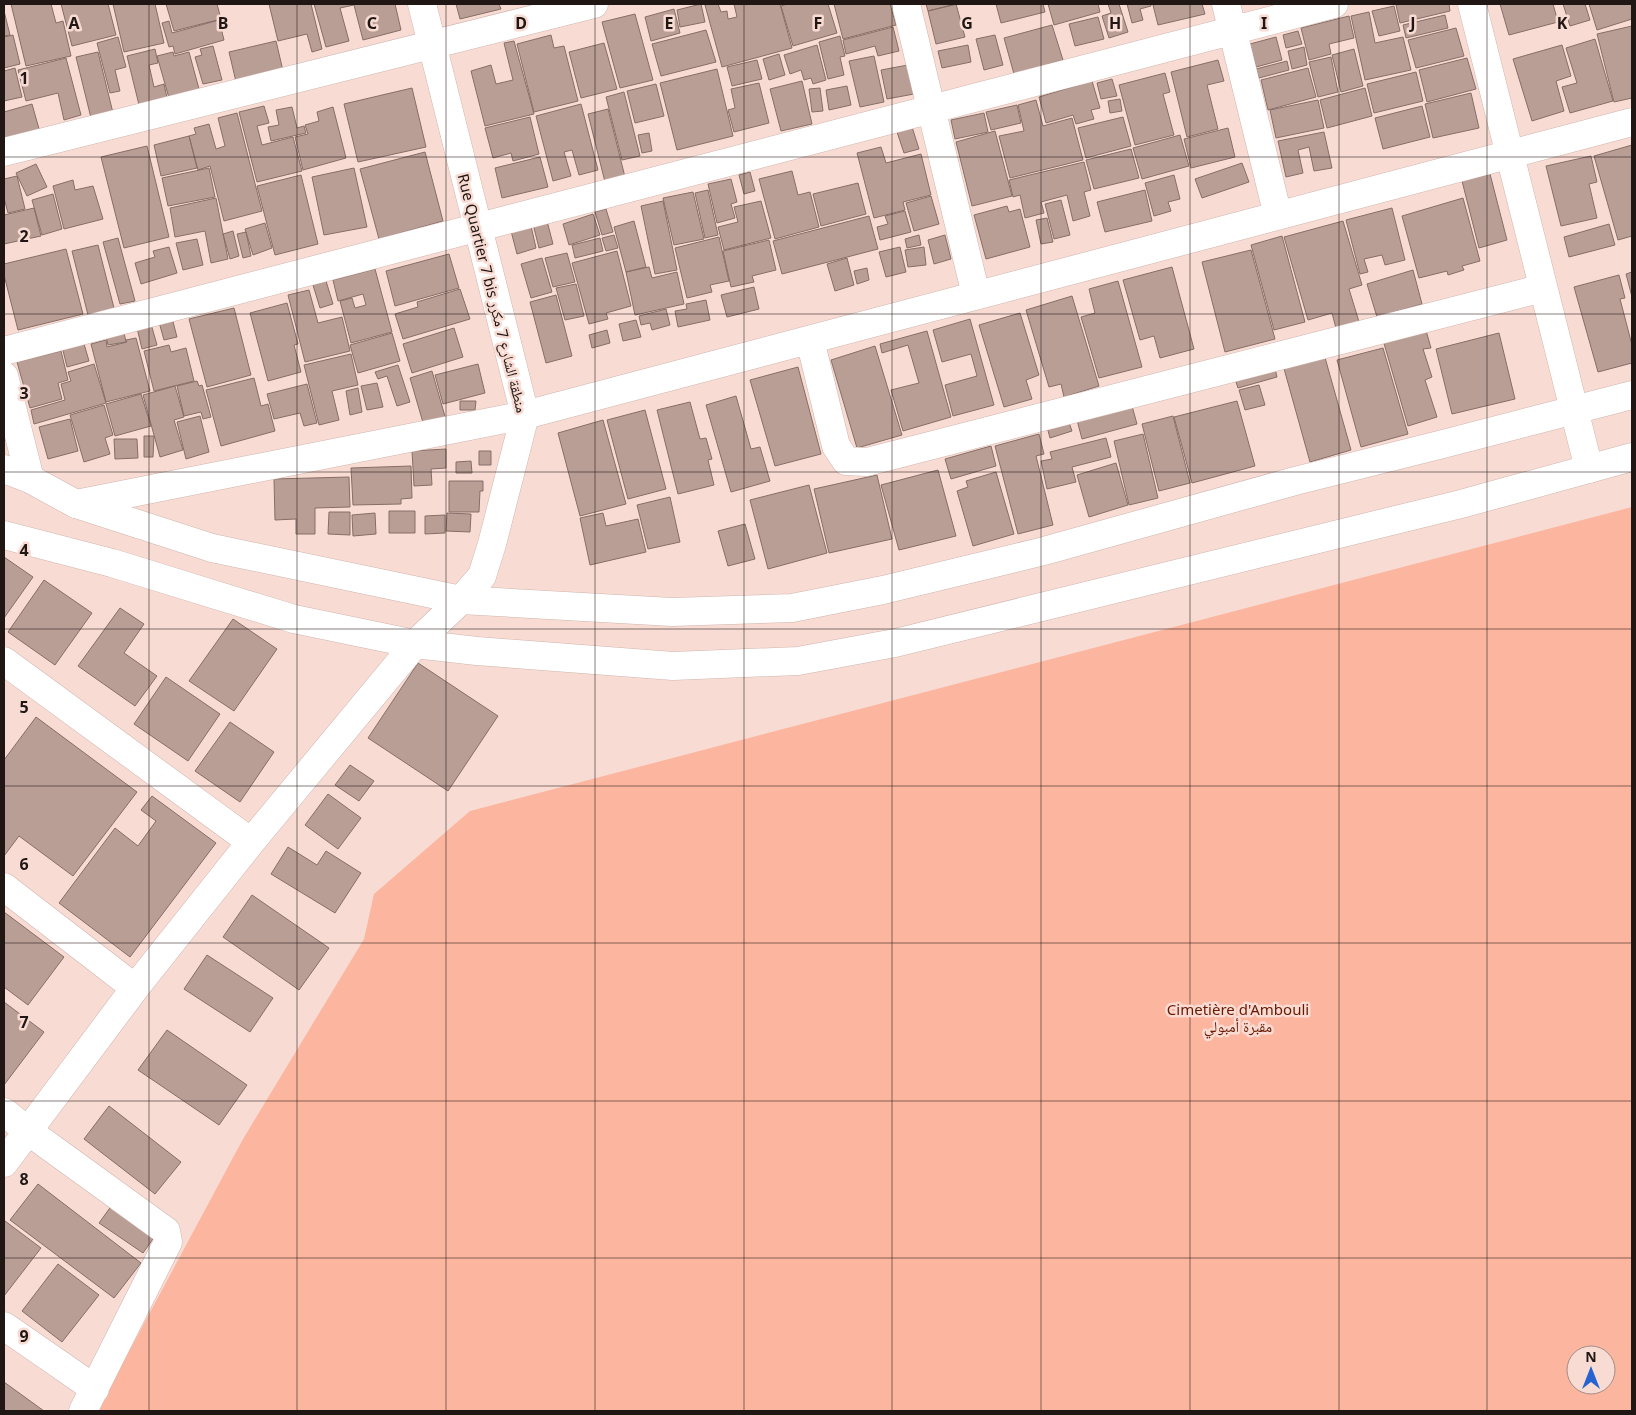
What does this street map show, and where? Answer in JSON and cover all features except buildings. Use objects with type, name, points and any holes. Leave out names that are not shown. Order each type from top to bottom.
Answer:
[{"type":"street","name":"Rue Quartier 7 bis منطقة الشارع 7 مكرر","points":[[4,1164],[135,988],[251,842],[415,644],[461,600],[482,576],[525,415],[422,4]]},
{"type":"street","points":[[4,152],[594,4]]},
{"type":"street","points":[[906,4],[976,295]]},
{"type":"street","points":[[1226,4],[1278,216]]},
{"type":"street","points":[[4,351],[1334,4]]},
{"type":"street","points":[[1472,4],[1589,469]]},
{"type":"street","points":[[76,504],[525,415],[1632,122]]},
{"type":"street","points":[[810,340],[836,446],[846,461],[867,462],[1543,288]]},
{"type":"street","points":[[4,376],[30,480]]},
{"type":"street","points":[[4,469],[76,504],[212,548],[461,600],[672,612],[792,608],[883,590],[1044,551],[1295,481],[1632,395]]},
{"type":"street","points":[[4,535],[112,563],[294,619],[415,644],[487,652],[673,666],[798,661],[914,639],[1461,504],[1632,457]]},
{"type":"street","points":[[4,661],[251,842]]},
{"type":"street","points":[[4,887],[135,988]]},
{"type":"street","points":[[4,1112],[28,1132],[166,1231],[168,1242],[89,1400],[4,1326]]},
{"type":"green space","name":"Cimetière d'Ambouli مقبرة أمبولي","points":[[1632,507],[1632,1411],[97,1411],[243,1139],[364,939],[374,894],[470,811]]}]
